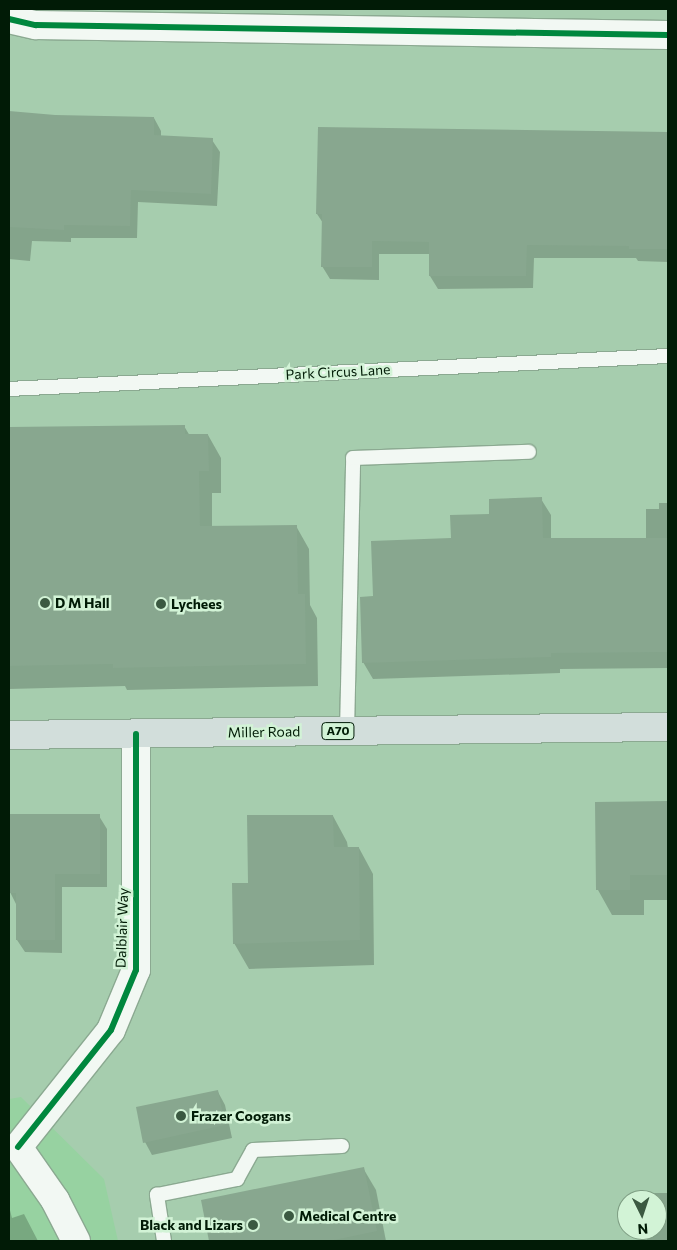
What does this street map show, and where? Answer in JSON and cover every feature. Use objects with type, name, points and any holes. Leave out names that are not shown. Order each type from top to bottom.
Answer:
[{"type":"main road","name":"Miller Road","points":[[9,735],[668,726]]},
{"type":"street","points":[[9,19],[36,25],[668,35]]},
{"type":"street","name":"Dalblair Way","points":[[14,1146],[111,1030],[136,970],[136,734]]},
{"type":"street","points":[[14,1146],[55,1200],[76,1241]]},
{"type":"lane","name":"Park Circus Lane","points":[[9,389],[668,356]]},
{"type":"lane","points":[[347,731],[353,458],[529,452]]},
{"type":"lane","points":[[164,1241],[156,1195],[237,1179],[253,1150],[342,1146]]},
{"type":"shaded area","points":[[21,1097],[104,1179],[118,1241],[9,1241],[9,1099]]},
{"type":"building","points":[[9,111],[55,115],[154,117],[154,135],[213,138],[211,194],[131,190],[130,226],[64,225],[64,230],[9,227]]},
{"type":"building","points":[[318,127],[668,132],[668,249],[629,249],[629,246],[527,245],[526,276],[429,276],[429,242],[372,241],[372,267],[321,267],[322,214],[316,214]]},
{"type":"building","points":[[185,425],[185,434],[208,434],[209,471],[199,471],[200,526],[297,525],[298,594],[305,594],[306,664],[113,668],[113,664],[9,666],[9,427]]},
{"type":"building","points":[[542,497],[543,538],[668,538],[668,652],[551,653],[551,657],[362,663],[360,597],[373,596],[371,541],[451,538],[450,515],[489,514],[489,499]]},
{"type":"building","points":[[668,801],[668,875],[630,875],[630,890],[596,890],[595,802]]},
{"type":"building","points":[[9,814],[100,814],[100,874],[55,874],[55,940],[16,940],[16,893],[9,893]]},
{"type":"building","points":[[247,815],[333,815],[334,847],[359,847],[360,940],[233,944],[232,883],[248,883]]},
{"type":"building","name":"Frazer Coogans","points":[[218,1090],[225,1125],[143,1143],[136,1107]]},
{"type":"building","name":"Medical Centre","points":[[364,1167],[377,1231],[330,1241],[209,1241],[201,1200]]},
{"type":"cycle path","points":[[9,19],[36,25],[668,35]]},
{"type":"cycle path","points":[[18,1147],[111,1030],[136,970],[136,734]]},
{"type":"place","name":"D M Hall","points":[[45,603]]},
{"type":"place","name":"Lychees","points":[[161,604]]},
{"type":"place","name":"Frazer Coogans","points":[[181,1116]]},
{"type":"place","name":"Medical Centre","points":[[289,1216]]},
{"type":"place","name":"Black and Lizars","points":[[253,1225]]}]
